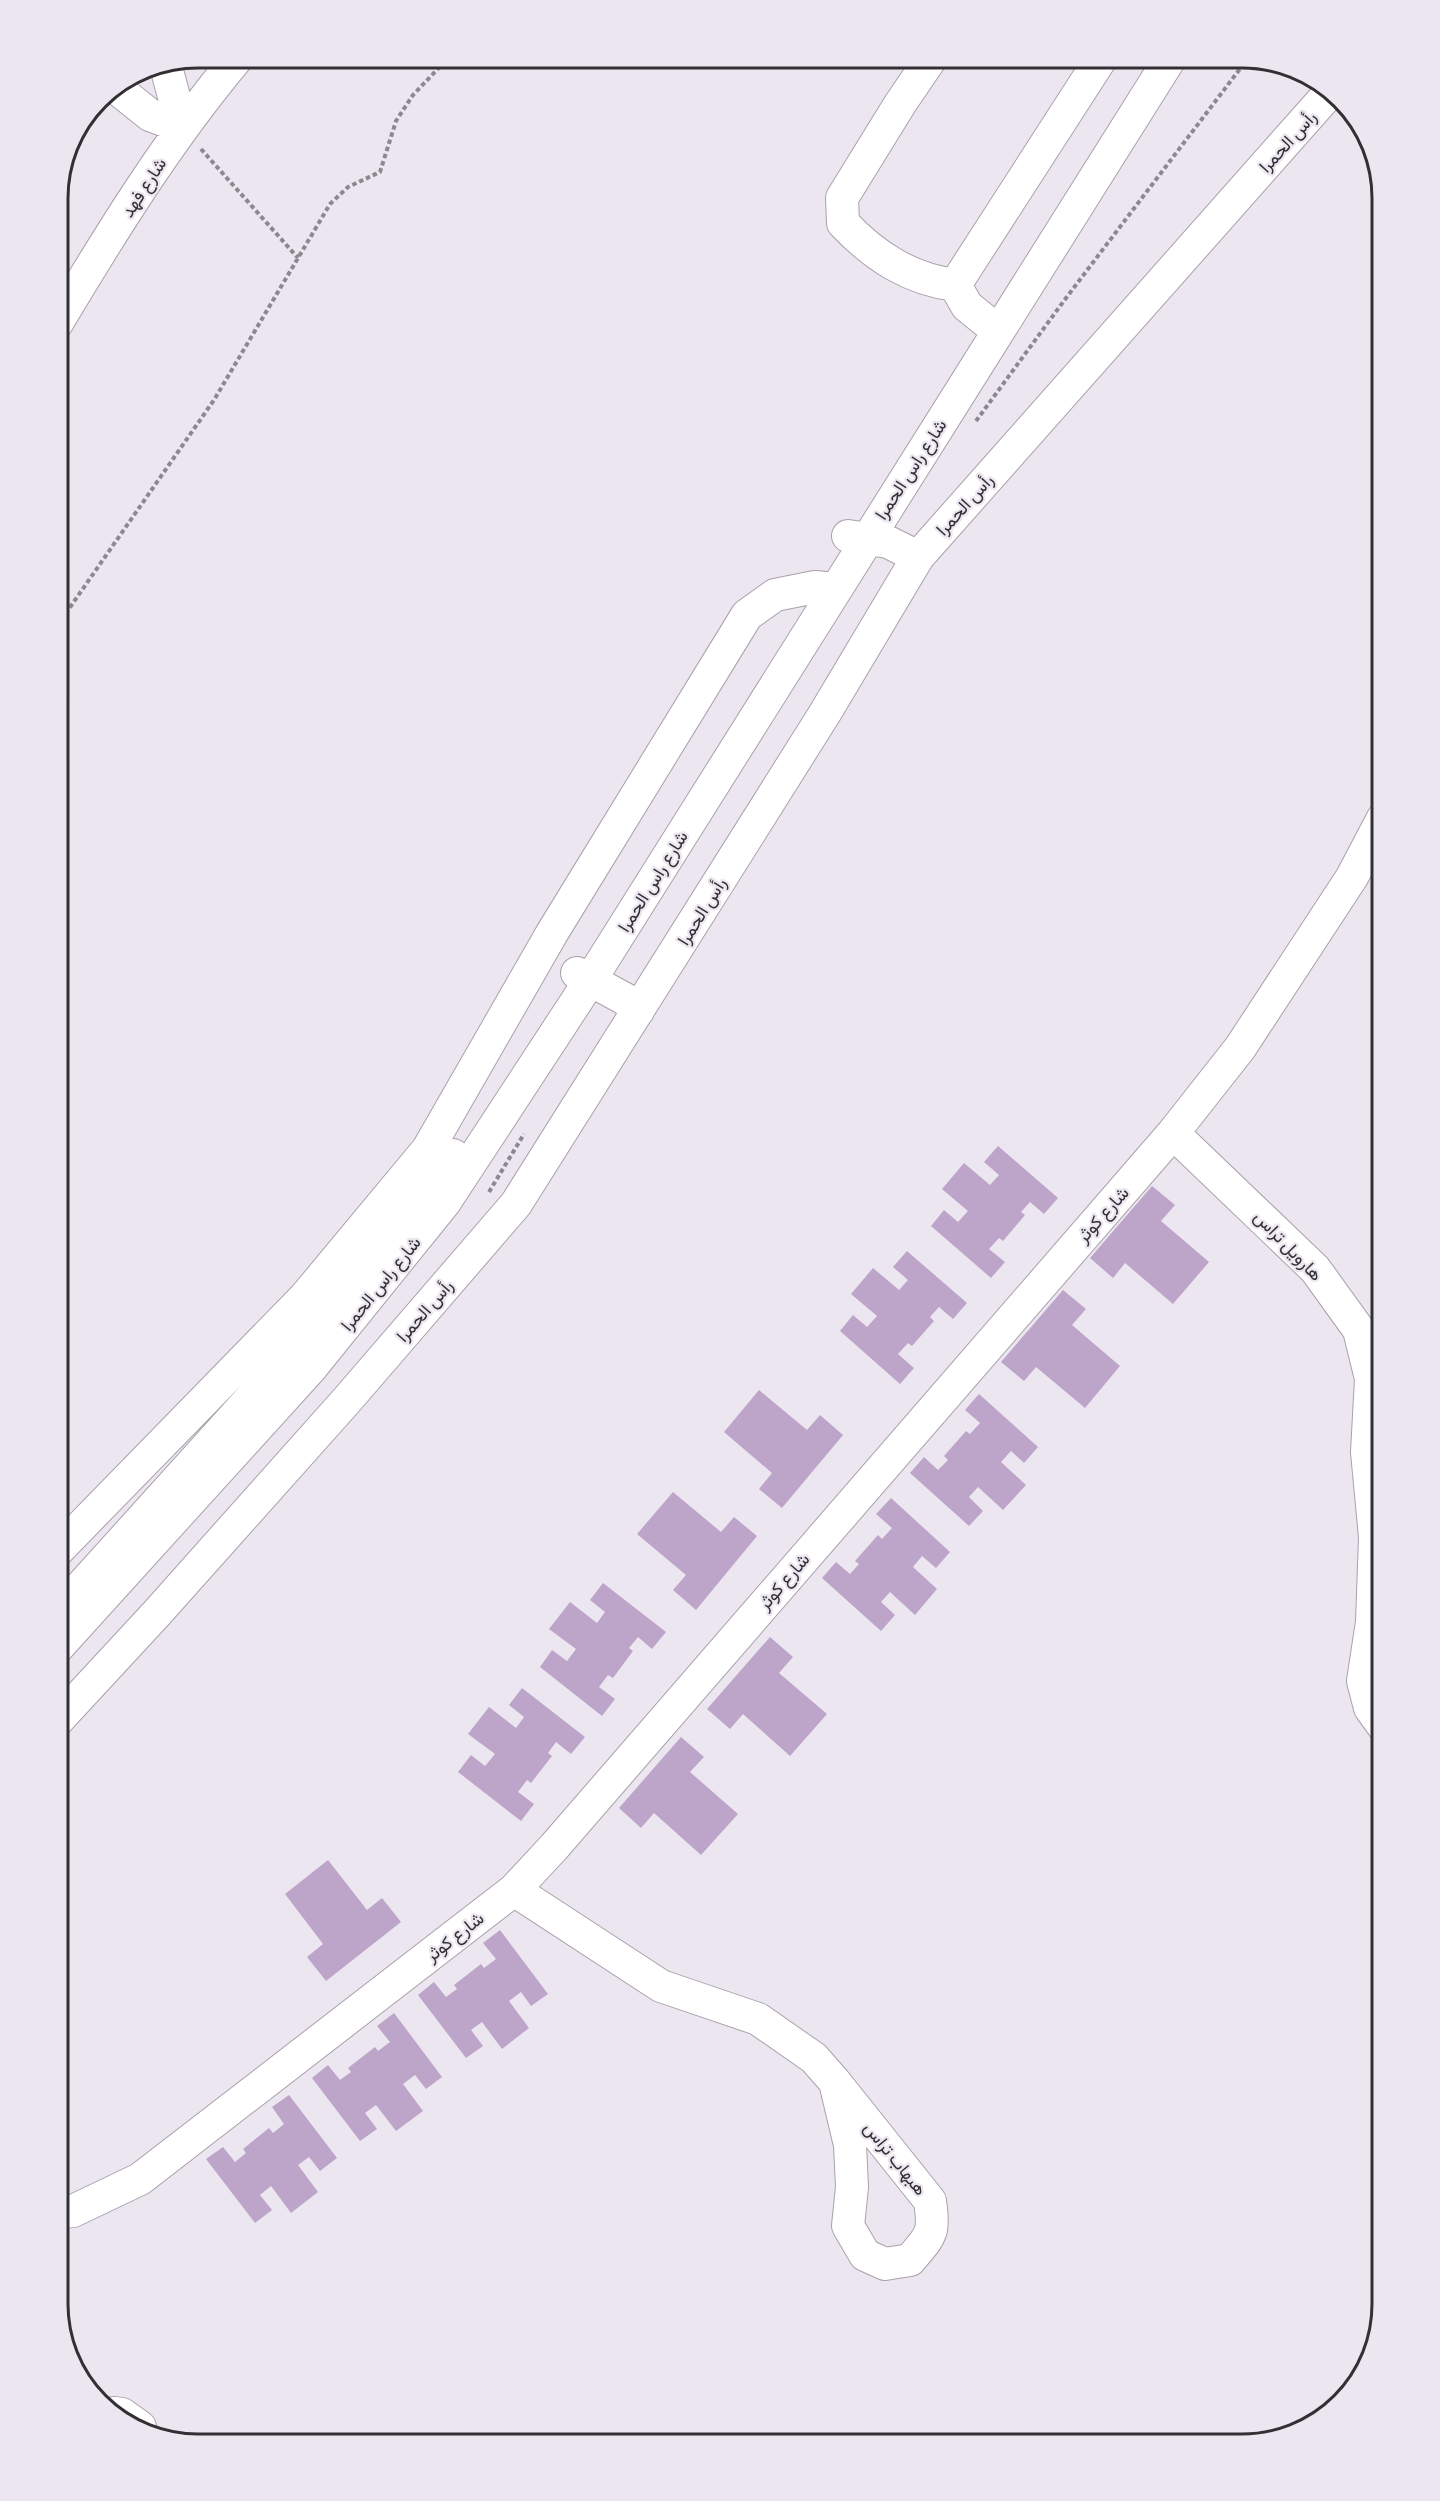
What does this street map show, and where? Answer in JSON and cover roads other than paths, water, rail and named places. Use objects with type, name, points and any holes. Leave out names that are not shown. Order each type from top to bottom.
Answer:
[{"type":"street","name":"شارع فهد","points":[[68,304],[95,259],[182,127],[229,68]]},
{"type":"street","points":[[925,68],[842,198],[843,223],[864,245],[918,278],[955,285],[967,306],[992,326]]},
{"type":"street","points":[[955,285],[1095,68]]},
{"type":"street","name":"شارع راس الحمرا","points":[[992,326],[1144,68]]},
{"type":"street","name":"شارع راس الحمرا","points":[[68,1605],[109,1573],[311,1368],[445,1202],[445,1163],[584,976],[856,538],[992,326],[1164,68]]},
{"type":"street","points":[[170,71],[182,127]]},
{"type":"street","points":[[121,92],[150,115],[182,127]]},
{"type":"street","name":"رأس الحمرا","points":[[68,1709],[157,1613],[339,1408],[516,1204],[825,713],[918,557],[1325,98]]},
{"type":"street","points":[[856,538],[888,542],[918,557]]},
{"type":"street","points":[[68,1540],[305,1297],[445,1163],[552,933],[747,615],[775,595],[825,588]]},
{"type":"street","name":"شارع كوثر","points":[[68,2212],[140,2179],[514,1890],[554,1847],[1173,1133],[1240,1048],[1352,877],[1372,839]]},
{"type":"street","points":[[584,976],[625,999],[638,1011]]},
{"type":"street","name":"هارويل تراس","points":[[1173,1133],[1315,1269],[1359,1330],[1372,1369]]},
{"type":"street","name":"هارويل تراس","points":[[1372,1418],[1367,1452],[1372,1505]]},
{"type":"street","points":[[109,1573],[157,1613]]},
{"type":"street","name":"شارع راس الحمرا","points":[[68,1632],[109,1573]]},
{"type":"street","name":"هارويل تراس","points":[[1372,1622],[1363,1681],[1372,1711]]},
{"type":"street","name":"هبهاب تراس","points":[[514,1890],[661,1986],[758,2019],[814,2058],[835,2082],[930,2200],[933,2221],[930,2236],[910,2260],[885,2264],[865,2254],[848,2226],[852,2187],[850,2145],[835,2082]]}]
